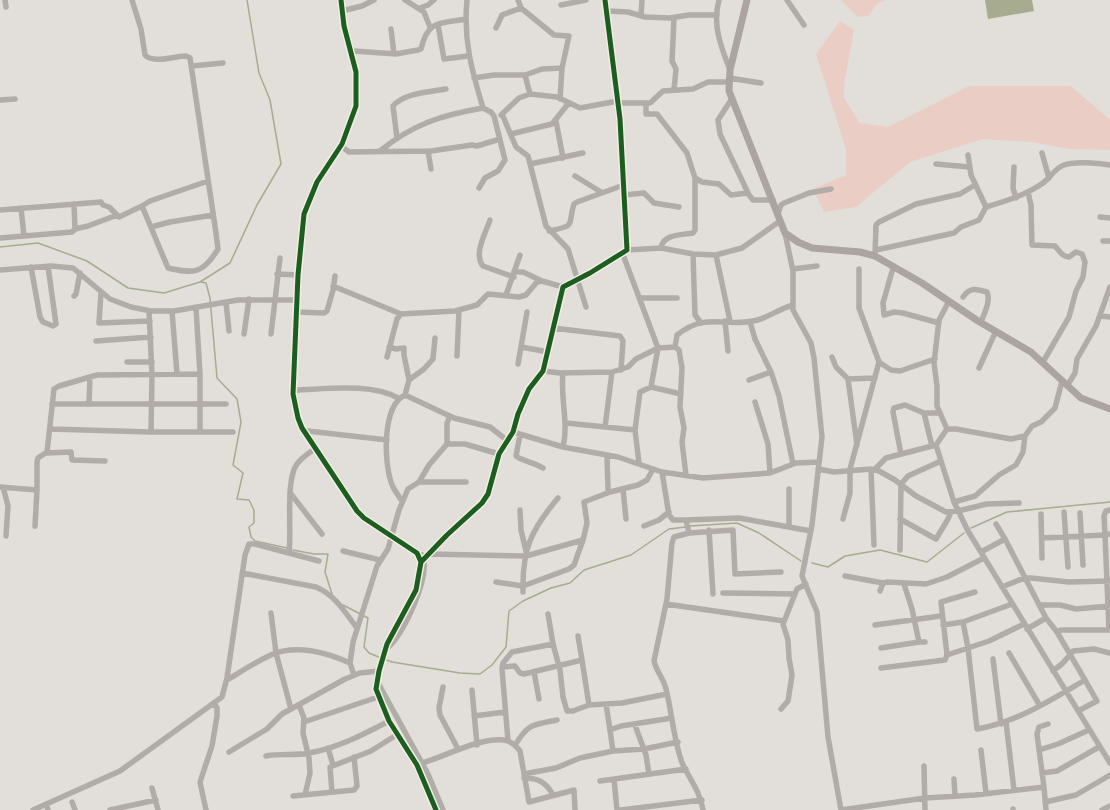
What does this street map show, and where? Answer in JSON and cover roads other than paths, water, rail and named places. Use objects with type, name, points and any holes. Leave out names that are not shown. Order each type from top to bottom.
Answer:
[{"type":"main road","points":[[747,0],[730,70],[729,80],[732,100],[785,233],[798,242],[812,248],[875,253],[893,268],[922,283],[981,322],[1031,352],[1081,398],[1110,409]]},
{"type":"street","points":[[5,0],[6,7]]},
{"type":"street","points":[[132,0],[141,29],[145,55],[148,58],[155,59],[186,56],[190,58],[218,249],[206,265],[194,272],[168,268],[142,206]]},
{"type":"street","points":[[341,0],[359,71],[360,107],[342,147],[320,184],[307,214],[298,312],[293,394],[298,418],[357,511],[364,518],[392,534]]},
{"type":"street","points":[[345,0],[344,11],[356,72],[356,106],[342,147],[317,182],[304,214],[298,275],[296,390],[301,417],[308,431],[360,509],[373,521],[417,553],[423,560]]},
{"type":"street","points":[[344,11],[374,0]]},
{"type":"street","points":[[405,0],[420,8],[424,12],[430,27]]},
{"type":"street","points":[[420,8],[428,5],[434,0]]},
{"type":"street","points":[[468,0],[466,19],[468,56],[483,108]]},
{"type":"street","points":[[518,0],[521,8],[554,35],[569,36],[562,68],[560,99]]},
{"type":"street","points":[[560,5],[586,0]]},
{"type":"street","points":[[605,0],[618,102],[624,185],[625,251],[639,298],[658,348],[651,387]]},
{"type":"street","points":[[641,16],[642,0]]},
{"type":"street","points":[[719,0],[717,34],[730,70]]},
{"type":"street","points":[[787,0],[804,25]]},
{"type":"street","points":[[496,28],[502,15],[521,8]]},
{"type":"street","points":[[607,11],[628,12],[641,16],[674,18],[717,15]]},
{"type":"street","points":[[674,18],[672,61],[676,69],[674,90]]},
{"type":"street","points":[[354,51],[394,54],[420,49],[424,34],[430,27],[466,19]]},
{"type":"street","points":[[438,25],[444,59],[468,56]]},
{"type":"street","points":[[391,29],[394,54]]},
{"type":"street","points":[[192,66],[223,63]]},
{"type":"street","points":[[474,78],[494,75],[525,75],[542,70],[562,68]]},
{"type":"street","points":[[525,75],[530,94]]},
{"type":"street","points":[[495,121],[519,98],[530,94],[560,99],[568,104],[580,108],[618,102],[652,102],[663,91],[693,89],[708,82],[729,80],[761,83]]},
{"type":"street","points":[[397,138],[394,127],[393,106],[401,102],[404,98],[446,89]]},
{"type":"street","points":[[0,100],[16,99]]},
{"type":"street","points":[[732,100],[718,120],[717,126],[747,193],[753,200],[772,200]]},
{"type":"street","points":[[646,103],[646,114],[656,114],[687,153],[695,178],[695,230],[692,233],[667,237],[661,248]]},
{"type":"street","points":[[511,134],[552,124],[556,121],[568,104]]},
{"type":"street","points":[[380,152],[397,138],[434,119],[483,108],[491,112],[505,156],[503,165],[498,171],[487,176],[479,188]]},
{"type":"street","points":[[502,114],[516,147],[525,153],[530,164],[546,226],[568,249],[586,307]]},
{"type":"street","points":[[556,121],[563,158]]},
{"type":"street","points":[[342,147],[350,152],[428,151],[472,144],[477,146],[500,140]]},
{"type":"street","points":[[428,151],[431,170]]},
{"type":"street","points":[[530,164],[583,153]]},
{"type":"street","points":[[1042,153],[1049,178]]},
{"type":"street","points":[[968,155],[969,167],[986,207]]},
{"type":"street","points":[[976,185],[960,194],[916,204],[879,222],[876,225],[875,253],[954,233],[961,227],[979,220],[986,207],[1016,198],[1028,192],[1049,178],[1057,169],[1064,165],[1100,163],[1110,165]]},
{"type":"street","points":[[936,164],[969,167]]},
{"type":"street","points":[[1014,167],[1013,188],[1016,198]]},
{"type":"street","points":[[575,176],[601,192]]},
{"type":"street","points":[[695,178],[702,182],[719,184],[731,195],[747,193]]},
{"type":"street","points":[[0,238],[69,232],[117,215],[122,216],[150,201],[208,181]]},
{"type":"street","points":[[550,231],[567,227],[572,220],[574,204],[601,192],[624,185]]},
{"type":"street","points":[[778,214],[781,205],[784,203],[809,193],[831,189]]},
{"type":"street","points":[[1028,192],[1031,205],[1032,245],[1055,246],[1061,254],[1070,257],[1076,252],[1082,254],[1085,262],[1083,277],[1076,291],[1068,317],[1043,362]]},
{"type":"street","points":[[624,195],[644,193],[654,203],[679,208]]},
{"type":"street","points":[[0,210],[101,202],[105,207],[109,207],[117,215]]},
{"type":"street","points":[[74,204],[75,229]]},
{"type":"street","points":[[21,208],[24,236]]},
{"type":"street","points":[[150,228],[170,222],[213,215]]},
{"type":"street","points":[[1100,217],[1110,218]]},
{"type":"street","points":[[490,220],[480,250],[481,263],[483,266],[514,274],[523,272],[543,281],[563,287],[625,251],[661,248],[693,254],[716,255],[742,248],[780,221]]},
{"type":"street","points":[[785,233],[792,269],[793,310],[811,342],[814,358],[822,437],[811,531],[802,576],[817,612],[828,738],[841,810],[925,798],[1044,786]]},
{"type":"street","points":[[1103,241],[1110,242]]},
{"type":"street","points":[[693,254],[695,315],[701,323]]},
{"type":"street","points":[[506,295],[520,255]]},
{"type":"street","points":[[716,255],[727,321],[728,352]]},
{"type":"street","points":[[271,334],[280,258]]},
{"type":"street","points":[[32,267],[40,318],[43,322],[53,326],[56,324],[48,266]]},
{"type":"street","points":[[0,270],[64,266],[80,273],[100,292],[121,304],[149,311],[172,311],[249,299],[297,300]]},
{"type":"street","points":[[792,269],[817,266]]},
{"type":"street","points":[[893,268],[883,302],[884,315],[894,312],[903,313],[939,323]]},
{"type":"street","points":[[843,519],[850,493],[850,469],[879,362],[859,308],[859,269]]},
{"type":"street","points":[[74,296],[76,294],[80,273]]},
{"type":"street","points":[[277,274],[298,275]]},
{"type":"street","points":[[298,312],[324,313],[327,311],[335,276]]},
{"type":"street","points":[[333,286],[401,314],[459,310],[477,305],[488,294],[519,297],[526,295],[537,282],[543,281]]},
{"type":"street","points":[[436,810],[417,765],[389,721],[378,697],[376,689],[379,671],[387,644],[414,597],[423,560],[482,503],[488,494],[499,454],[513,432],[518,414],[526,395],[543,370],[549,352],[563,287]]},
{"type":"street","points":[[954,502],[975,496],[999,475],[1016,465],[1023,452],[1025,436],[1032,426],[1041,422],[1055,408],[1064,383],[1075,373],[1077,359],[1096,326],[1110,288]]},
{"type":"street","points":[[963,297],[968,290],[972,289],[987,292],[989,296],[987,307],[981,322]]},
{"type":"street","points":[[100,292],[99,323],[150,321]]},
{"type":"street","points":[[639,298],[677,298]]},
{"type":"street","points":[[244,334],[249,299]]},
{"type":"street","points":[[947,430],[937,406],[935,359],[939,323],[949,301]]},
{"type":"street","points":[[226,302],[229,331]]},
{"type":"street","points":[[675,346],[678,335],[701,323],[711,320],[750,322],[764,318],[780,308],[793,305]]},
{"type":"street","points":[[196,308],[201,404],[200,432]]},
{"type":"street","points":[[457,356],[459,310]]},
{"type":"street","points":[[149,311],[152,362],[151,432]]},
{"type":"street","points":[[172,311],[177,374]]},
{"type":"street","points":[[518,364],[527,312]]},
{"type":"street","points":[[387,357],[397,319],[401,314]]},
{"type":"street","points":[[1100,316],[1110,317]]},
{"type":"street","points":[[750,322],[759,349],[771,372],[779,396],[792,464]]},
{"type":"street","points":[[553,328],[620,336],[623,341],[621,370]]},
{"type":"street","points":[[979,368],[996,331]]},
{"type":"street","points":[[96,341],[150,337]]},
{"type":"street","points":[[409,380],[424,369],[433,359],[435,338]]},
{"type":"street","points":[[543,370],[564,373],[612,372],[628,367],[636,359],[658,348],[675,346]]},
{"type":"street","points":[[675,346],[679,350],[682,368],[680,407],[684,428],[682,442],[686,475]]},
{"type":"street","points":[[389,347],[396,349],[404,348],[409,380],[405,395]]},
{"type":"street","points":[[521,347],[549,352]]},
{"type":"street","points":[[832,357],[836,368],[848,379],[857,447]]},
{"type":"street","points":[[879,362],[891,370],[900,371],[935,359]]},
{"type":"street","points":[[127,362],[152,362]]},
{"type":"street","points":[[605,427],[612,372]]},
{"type":"street","points":[[749,380],[771,372]]},
{"type":"street","points":[[563,447],[566,434],[562,384],[564,373]]},
{"type":"street","points":[[46,453],[54,389],[59,386],[98,375],[200,374]]},
{"type":"street","points":[[89,404],[90,378]]},
{"type":"street","points":[[848,379],[875,378]]},
{"type":"street","points":[[639,463],[635,430],[638,395],[642,390],[651,387],[681,394]]},
{"type":"street","points":[[296,390],[351,388],[380,391],[389,393],[398,398]]},
{"type":"street","points":[[402,501],[391,482],[387,467],[387,440],[391,412],[398,398],[405,395],[450,416],[490,427],[508,441]]},
{"type":"street","points":[[755,402],[768,444],[770,473]]},
{"type":"street","points":[[52,404],[226,404]]},
{"type":"street","points":[[901,454],[893,412],[894,408],[904,405],[924,413],[940,413]]},
{"type":"street","points":[[924,413],[958,511],[984,558],[1110,763]]},
{"type":"street","points":[[354,675],[350,663],[358,625],[380,560],[388,549],[402,501],[408,489],[419,482],[429,465],[447,444],[448,423],[450,416]]},
{"type":"street","points":[[566,424],[635,430]]},
{"type":"street","points":[[50,429],[151,432],[233,432]]},
{"type":"street","points":[[872,470],[886,458],[934,445],[947,430],[956,429],[1011,439],[1025,436]]},
{"type":"street","points":[[308,431],[387,440]]},
{"type":"street","points":[[513,432],[548,441],[563,447],[607,455],[639,463],[662,472],[703,478],[770,473],[792,464],[819,462]]},
{"type":"street","points":[[520,435],[516,456],[518,459],[531,461],[543,468]]},
{"type":"street","points":[[447,444],[465,444],[499,454]]},
{"type":"street","points":[[289,553],[291,539],[292,475],[296,465],[316,448]]},
{"type":"street","points":[[36,526],[36,462],[38,458],[46,453],[71,452],[72,460],[105,461]]},
{"type":"street","points":[[607,455],[608,490],[610,492]]},
{"type":"street","points":[[900,550],[901,484],[908,476],[941,461]]},
{"type":"street","points":[[496,582],[523,589],[574,565],[583,540],[587,523],[584,502],[610,492],[638,485],[647,480],[653,469]]},
{"type":"street","points":[[818,469],[834,472],[850,469],[872,470],[901,484],[916,496],[942,511],[958,511],[987,504],[1019,503]]},
{"type":"street","points":[[872,470],[874,545]]},
{"type":"street","points":[[662,472],[669,512],[673,520],[688,527],[709,530],[733,530],[735,574],[781,572]]},
{"type":"street","points":[[419,482],[466,482]]},
{"type":"street","points":[[6,536],[8,506],[1,487],[37,490]]},
{"type":"street","points":[[623,489],[626,519]]},
{"type":"street","points":[[789,489],[789,527]]},
{"type":"street","points":[[291,494],[322,534]]},
{"type":"street","points":[[523,589],[523,567],[530,539],[542,517],[558,498]]},
{"type":"street","points":[[520,510],[521,530],[526,554]]},
{"type":"street","points":[[1056,632],[1061,630],[1109,630],[1107,534],[1104,513],[1110,510]]},
{"type":"street","points":[[644,526],[659,520],[669,512]]},
{"type":"street","points":[[900,519],[936,539],[951,512]]},
{"type":"street","points":[[1064,512],[1068,567]]},
{"type":"street","points":[[1080,513],[1083,565]]},
{"type":"street","points":[[1041,514],[1042,558]]},
{"type":"street","points":[[703,810],[702,800],[686,768],[672,718],[666,688],[656,669],[654,661],[666,604],[673,539],[688,527],[738,518],[811,531]]},
{"type":"street","points":[[996,524],[1046,618],[1097,701],[1078,711]]},
{"type":"street","points":[[709,530],[713,594]]},
{"type":"street","points":[[1042,538],[1107,534]]},
{"type":"street","points":[[981,552],[1005,539]]},
{"type":"street","points":[[429,554],[526,554],[583,540]]},
{"type":"street","points":[[33,810],[120,771],[222,697],[227,680],[245,555],[249,544],[255,544],[319,561]]},
{"type":"street","points":[[343,551],[380,560]]},
{"type":"street","points":[[845,576],[883,583],[926,584],[947,577],[984,558]]},
{"type":"street","points":[[242,573],[316,587],[325,591],[358,625]]},
{"type":"street","points":[[1002,587],[1024,578],[1069,582],[1108,581]]},
{"type":"street","points":[[880,591],[883,583]]},
{"type":"street","points":[[781,709],[788,701],[792,675],[784,621],[799,586],[806,584]]},
{"type":"street","points":[[881,648],[922,642],[904,584]]},
{"type":"street","points":[[881,668],[945,660],[947,655],[940,605],[943,600],[975,592]]},
{"type":"street","points":[[723,593],[795,594]]},
{"type":"street","points":[[666,604],[784,621]]},
{"type":"street","points":[[943,625],[963,622],[1012,604]]},
{"type":"street","points":[[1039,605],[1060,605],[1076,609],[1109,606]]},
{"type":"street","points":[[270,614],[276,653],[291,709]]},
{"type":"street","points":[[548,614],[553,644],[559,665],[562,697],[567,711],[573,711],[589,705],[622,703],[667,694]]},
{"type":"street","points":[[874,625],[941,616]]},
{"type":"street","points":[[947,655],[1026,627],[1046,618]]},
{"type":"street","points":[[963,622],[968,648],[977,729],[1003,723],[1040,706],[1085,680]]},
{"type":"street","points":[[578,636],[589,705]]},
{"type":"street","points":[[508,741],[502,666],[512,652],[553,644]]},
{"type":"street","points":[[1053,671],[1063,663],[1073,651],[1094,649],[1110,653]]},
{"type":"street","points":[[227,680],[276,653],[284,651],[320,651],[350,663]]},
{"type":"street","points":[[1009,653],[1040,706]]},
{"type":"street","points":[[993,659],[1014,790]]},
{"type":"street","points":[[502,666],[515,666],[522,674],[582,660]]},
{"type":"street","points":[[229,752],[267,729],[278,717],[291,709],[354,675],[379,671]]},
{"type":"street","points":[[534,672],[539,699]]},
{"type":"street","points":[[377,681],[422,763],[443,810]]},
{"type":"street","points":[[443,687],[439,708],[440,715],[458,749]]},
{"type":"street","points":[[472,690],[477,745]]},
{"type":"street","points":[[304,722],[378,697]]},
{"type":"street","points":[[206,810],[200,782],[212,746],[218,716],[218,708],[214,704]]},
{"type":"street","points":[[606,704],[613,751]]},
{"type":"street","points":[[299,705],[304,722],[303,733],[308,754],[310,773],[305,795]]},
{"type":"street","points":[[474,716],[505,712]]},
{"type":"street","points":[[610,730],[672,718]]},
{"type":"street","points":[[515,745],[524,730],[529,726],[557,720]]},
{"type":"street","points":[[266,756],[282,753],[308,754],[352,740],[389,721]]},
{"type":"street","points":[[1046,810],[1037,734],[1039,727],[1048,724]]},
{"type":"street","points":[[635,725],[644,749],[649,774]]},
{"type":"street","points":[[1039,750],[1058,744],[1089,730]]},
{"type":"street","points":[[332,792],[329,768],[333,765],[371,751],[398,734]]},
{"type":"street","points":[[422,763],[458,749],[494,741],[508,741],[515,745],[520,751],[530,810]]},
{"type":"street","points":[[524,776],[556,768],[580,758],[613,751],[644,749],[678,742]]},
{"type":"street","points":[[1042,773],[1057,771],[1099,747]]},
{"type":"street","points":[[328,748],[333,765]]},
{"type":"street","points":[[981,750],[986,793]]},
{"type":"street","points":[[293,796],[354,790],[357,787],[354,757]]},
{"type":"street","points":[[924,766],[926,810]]},
{"type":"street","points":[[600,781],[686,768]]},
{"type":"street","points":[[1045,802],[1076,795],[1110,775]]},
{"type":"street","points":[[524,776],[535,778],[544,782],[553,795]]},
{"type":"street","points":[[614,779],[617,810]]},
{"type":"street","points":[[954,779],[955,796]]},
{"type":"street","points":[[152,788],[158,810]]},
{"type":"street","points":[[529,802],[574,790],[575,810]]},
{"type":"street","points":[[110,810],[156,800]]},
{"type":"street","points":[[621,810],[702,800]]},
{"type":"street","points":[[72,802],[75,810]]},
{"type":"street","points":[[46,804],[48,810]]},
{"type":"street","points":[[1102,810],[1110,806]]},
{"type":"waterway","points":[[0,247],[38,243],[87,261],[128,288],[164,293],[200,282],[230,263],[257,205],[281,164],[270,100],[259,73],[247,0]]},
{"type":"waterway","points":[[201,282],[206,283],[210,298],[217,378],[237,399],[241,422],[233,465],[243,473],[237,499],[249,500],[254,510],[254,523],[249,527],[251,537],[255,541],[287,548]]},
{"type":"waterway","points":[[971,528],[1007,512],[1110,502]]},
{"type":"waterway","points":[[690,526],[737,523],[759,533],[801,561]]},
{"type":"waterway","points":[[384,659],[392,662],[460,673],[480,674],[492,665],[506,647],[509,611],[523,601],[551,588],[570,583],[584,570],[631,555],[669,529],[686,527]]},
{"type":"waterway","points":[[812,563],[828,567],[845,556],[880,550],[927,562],[964,533]]},
{"type":"waterway","points":[[293,550],[314,554],[328,554],[325,572],[332,594]]},
{"type":"waterway","points":[[343,605],[368,618],[364,647],[369,653],[381,658]]}]
